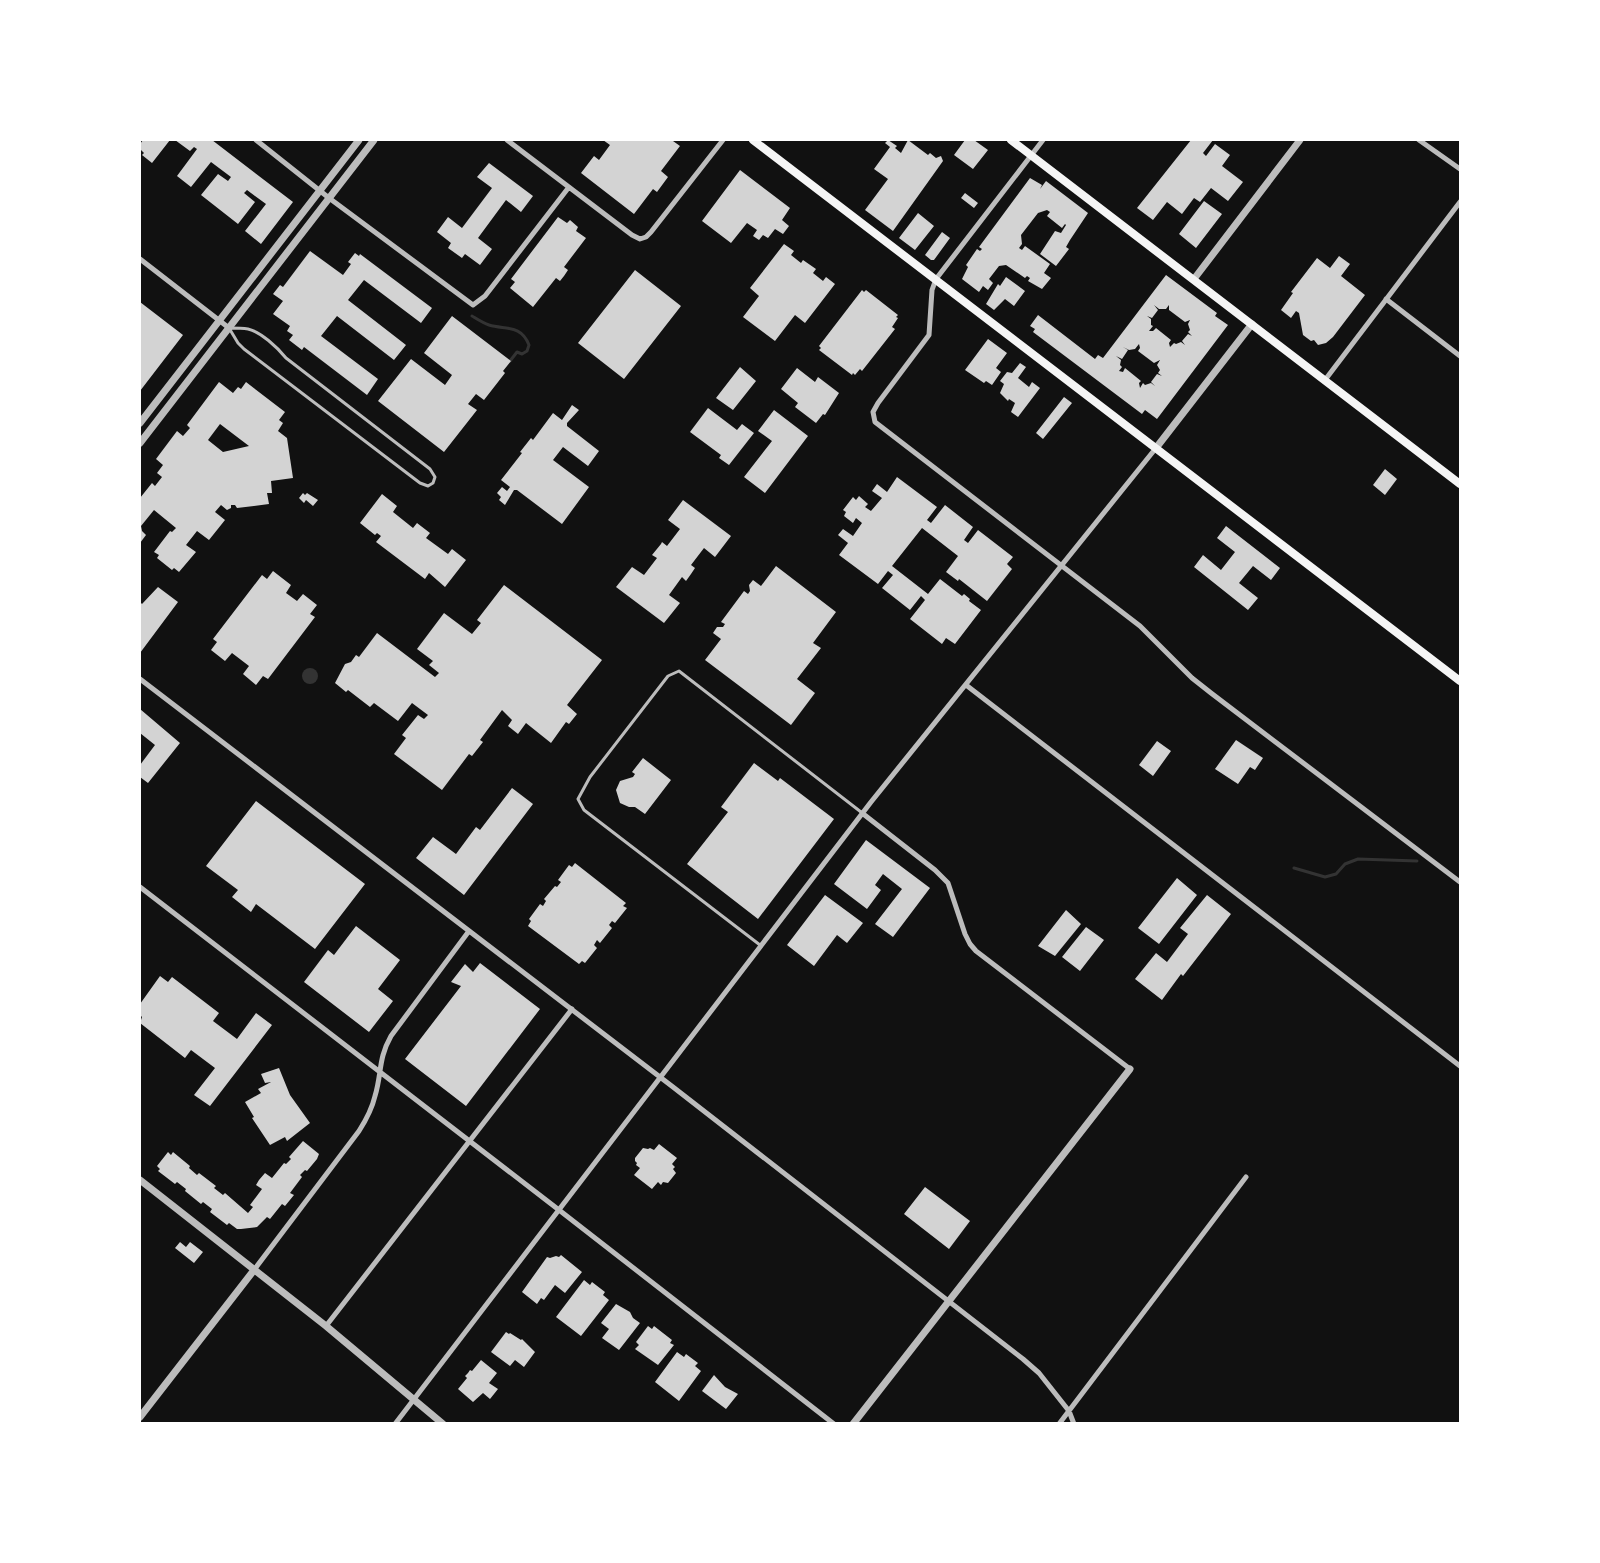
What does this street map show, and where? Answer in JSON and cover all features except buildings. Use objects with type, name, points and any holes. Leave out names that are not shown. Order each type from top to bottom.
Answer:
[{"type":"main road","points":[[753,140],[1461,681]]},
{"type":"main road","points":[[1011,140],[1461,484]]},
{"type":"street","points":[[256,140],[472,305],[485,296],[569,187]]},
{"type":"street","points":[[140,423],[359,140]]},
{"type":"street","points":[[140,444],[374,140]]},
{"type":"street","points":[[507,140],[632,235],[640,238],[651,232],[723,140]]},
{"type":"street","points":[[1043,140],[936,279],[932,290],[929,335],[873,412],[875,422],[1140,626],[1192,678],[1211,693],[1461,882]]},
{"type":"street","points":[[1194,279],[1300,140]]},
{"type":"street","points":[[1419,140],[1461,169]]},
{"type":"street","points":[[1324,380],[1461,202]]},
{"type":"street","points":[[140,259],[228,328]]},
{"type":"street","points":[[1386,299],[1461,356]]},
{"type":"street","points":[[395,1424],[862,813],[1156,448],[1252,324]]},
{"type":"street","points":[[140,679],[949,1301],[1039,1373],[1069,1411],[1074,1424]]},
{"type":"street","points":[[966,686],[1461,1066]]},
{"type":"street","points":[[853,1424],[1130,1069],[976,951],[965,934],[948,883],[935,870],[862,813]]},
{"type":"street","points":[[140,889],[379,1070],[834,1424]]},
{"type":"street","points":[[140,1418],[359,1131],[376,1094],[379,1070],[385,1047],[391,1036],[469,931]]},
{"type":"street","points":[[326,1326],[572,1009]]},
{"type":"street","points":[[1059,1424],[1246,1177]]},
{"type":"street","points":[[140,1180],[326,1326],[443,1424]]},
{"type":"lane","points":[[228,328],[248,329],[255,332],[279,350],[286,358],[430,469],[435,477],[433,483],[424,486],[412,478],[244,349],[228,328]]},
{"type":"lane","points":[[760,945],[584,810],[578,799],[581,790],[641,709],[668,676],[679,671],[862,813]]},
{"type":"shaded area","points":[[307,668],[313,668],[318,676],[316,682],[307,684],[302,679],[302,673]]},
{"type":"waterway","points":[[472,316],[489,325],[517,331],[526,338],[529,345],[527,351],[522,354],[517,352],[510,361]]},
{"type":"waterway","points":[[1294,868],[1325,877],[1336,874],[1345,864],[1358,859],[1417,861]]}]
